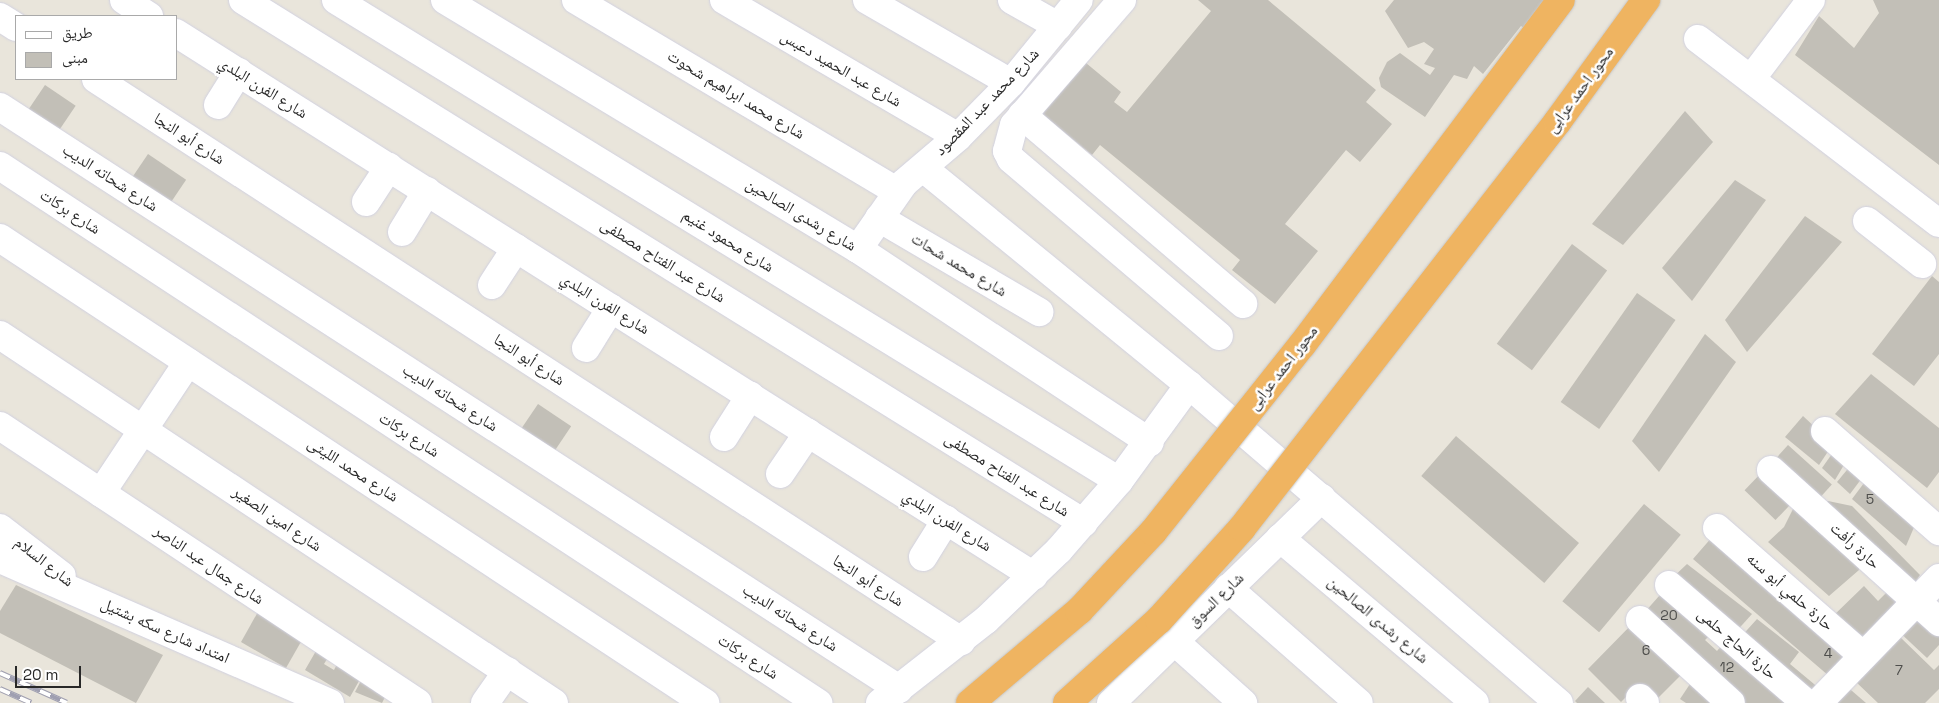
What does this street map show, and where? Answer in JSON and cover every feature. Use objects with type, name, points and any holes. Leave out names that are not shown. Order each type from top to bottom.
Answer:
[{"type":"highway","name":"محور احمد عرابى","points":[[970,703],[1079,611],[1153,532],[1302,345],[1561,0]]},
{"type":"highway","name":"محور احمد عرابى","points":[[1067,703],[1159,620],[1242,528],[1558,121],[1646,0]]},
{"type":"street","name":"شارع عبد الفتاح مصطفى","points":[[242,0],[1084,523]]},
{"type":"street","name":"شارع محمود غنيم","points":[[336,0],[1119,481]]},
{"type":"street","name":"شارع رشدى الصالحين","points":[[445,0],[858,249],[1150,442]]},
{"type":"street","name":"شارع محمد ابراهيم شحوت","points":[[576,0],[897,191]]},
{"type":"street","name":"شارع عبد الحميد دعبس","points":[[724,0],[958,137]]},
{"type":"street","points":[[867,0],[1011,83]]},
{"type":"street","points":[[1012,0],[1058,26]]},
{"type":"street","name":"شارع محمد عبد المقصود","points":[[858,249],[897,191],[958,137],[1011,83],[1079,0]]},
{"type":"street","points":[[1122,0],[1022,115],[1009,133],[1011,159],[1219,336]]},
{"type":"street","points":[[1751,79],[1811,0]]},
{"type":"street","points":[[0,17],[15,26]]},
{"type":"street","name":"شارع الفرن البلدي","points":[[178,34],[1034,576]]},
{"type":"street","points":[[1698,39],[1939,224],[1918,261],[1867,221]]},
{"type":"street","points":[[218,105],[239,72]]},
{"type":"street","name":"شارع أبو النجا","points":[[98,80],[961,641]]},
{"type":"street","name":"شارع شحاته الديب","points":[[0,107],[890,696]]},
{"type":"street","points":[[1022,115],[1243,304]]},
{"type":"street","name":"شارع بركات","points":[[0,166],[818,703]]},
{"type":"street","points":[[366,202],[389,167]]},
{"type":"street","points":[[924,168],[1189,385],[1559,703]]},
{"type":"street","points":[[402,232],[427,191]]},
{"type":"street","name":"شارع محمد شحات","points":[[878,218],[1038,312]]},
{"type":"street","name":"شارع محمد الليثى","points":[[0,238],[705,703]]},
{"type":"street","points":[[492,284],[516,248]]},
{"type":"street","points":[[586,348],[611,308]]},
{"type":"street","name":"شارع امين الصغير","points":[[0,335],[554,703]]},
{"type":"street","points":[[101,493],[188,362]]},
{"type":"street","points":[[890,696],[961,641],[1034,576],[1084,523],[1119,481],[1150,442],[1189,385]]},
{"type":"street","points":[[724,437],[750,396]]},
{"type":"street","name":"شارع جمال عبد الناصر","points":[[0,426],[418,703]]},
{"type":"street","points":[[1825,431],[1939,531]]},
{"type":"street","points":[[780,474],[808,433]]},
{"type":"street","name":"حارة رأفت","points":[[1771,470],[1939,622]]},
{"type":"street","name":"شارع السوق","points":[[1111,703],[1322,498]]},
{"type":"street","points":[[922,557],[946,520]]},
{"type":"street","name":"شارع السلام","points":[[0,528],[88,597]]},
{"type":"street","name":"حارة حلمي أبو سنه","points":[[1717,528],[1863,656]]},
{"type":"street","name":"شارع رشدى الصالحين","points":[[1280,538],[1476,703]]},
{"type":"street","name":"امتداد شارع سكه بشتيل","points":[[0,560],[330,703]]},
{"type":"street","points":[[1818,703],[1939,578]]},
{"type":"street","name":"حارة الحاج حلمى","points":[[1669,585],[1806,703]]},
{"type":"street","points":[[1228,588],[1359,703]]},
{"type":"street","points":[[1640,620],[1731,703]]},
{"type":"street","points":[[1174,641],[1243,703]]},
{"type":"street","points":[[485,703],[507,670]]},
{"type":"building","points":[[1198,0],[1268,0],[1376,90],[1366,102],[1392,124],[1360,162],[1346,150],[1285,224],[1318,251],[1275,304],[1232,270],[1240,260],[1100,145],[1092,155],[1037,110],[1080,58],[1121,92],[1114,102],[1127,112],[1211,11]]},
{"type":"building","points":[[1394,0],[1549,0],[1527,30],[1521,26],[1483,74],[1474,66],[1467,79],[1454,75],[1425,117],[1381,87],[1379,78],[1387,62],[1400,53],[1430,75],[1435,68],[1424,64],[1434,49],[1424,42],[1408,48],[1385,11]]},
{"type":"building","points":[[1873,0],[1939,0],[1939,165],[1795,55],[1819,16],[1854,48],[1879,13]]},
{"type":"building","points":[[45,85],[76,106],[58,132],[27,112]]},
{"type":"building","points":[[1685,111],[1713,142],[1623,245],[1592,224]]},
{"type":"building","points":[[148,154],[186,180],[170,204],[132,178]]},
{"type":"building","points":[[1735,180],[1766,200],[1692,301],[1662,268]]},
{"type":"building","points":[[1805,216],[1842,242],[1747,352],[1725,320]]},
{"type":"building","points":[[1572,244],[1607,270],[1532,370],[1497,344]]},
{"type":"building","points":[[1932,276],[1939,282],[1939,354],[1914,386],[1872,354]]},
{"type":"building","points":[[1637,293],[1676,320],[1599,429],[1561,402]]},
{"type":"building","points":[[1705,334],[1736,362],[1659,472],[1632,441]]},
{"type":"building","points":[[1871,374],[1939,428],[1939,472],[1927,488],[1835,414]]},
{"type":"building","points":[[538,404],[571,426],[554,451],[521,429]]},
{"type":"building","points":[[1803,416],[1833,444],[1819,465],[1785,437]]},
{"type":"building","points":[[1456,436],[1579,543],[1544,583],[1421,476]]},
{"type":"building","points":[[1788,445],[1832,484],[1814,505],[1770,465]]},
{"type":"building","points":[[1834,451],[1848,458],[1835,480],[1822,468]]},
{"type":"building","points":[[1851,465],[1865,474],[1850,494],[1837,482]]},
{"type":"building","points":[[1764,470],[1795,500],[1775,520],[1745,490]]},
{"type":"building","points":[[1867,479],[1918,518],[1906,546],[1852,499]]},
{"type":"building","points":[[1828,501],[1852,506],[1920,575],[1911,589],[1820,510]]},
{"type":"building","points":[[1644,504],[1681,535],[1599,632],[1562,601]]},
{"type":"building","points":[[1795,505],[1860,555],[1859,570],[1829,596],[1768,542],[1784,527]]},
{"type":"building","points":[[1713,536],[1785,598],[1781,603],[1814,631],[1850,652],[1829,676],[1693,559]]},
{"type":"building","points":[[1687,564],[1752,614],[1733,635],[1670,580]]},
{"type":"building","points":[[16,585],[163,655],[136,703],[0,633],[0,611]]},
{"type":"building","points":[[1864,586],[1878,601],[1893,586],[1904,598],[1856,643],[1832,617]]},
{"type":"building","points":[[1667,587],[1710,635],[1705,640],[1717,651],[1722,645],[1794,703],[1741,703],[1644,613]]},
{"type":"building","points":[[1918,604],[1939,625],[1939,645],[1927,658],[1895,628]]},
{"type":"building","points":[[259,610],[314,619],[286,668],[241,642]]},
{"type":"building","points":[[1637,619],[1687,669],[1654,702],[1637,686],[1621,702],[1588,669]]},
{"type":"building","points":[[1757,619],[1799,652],[1790,664],[1820,689],[1806,703],[1738,640]]},
{"type":"building","points":[[1899,636],[1934,670],[1939,665],[1939,689],[1925,703],[1878,703],[1855,681]]},
{"type":"building","points":[[320,644],[332,651],[324,664],[334,670],[340,658],[364,672],[350,697],[305,670]]},
{"type":"building","points":[[365,673],[377,686],[374,691],[385,697],[382,703],[355,692]]},
{"type":"building","points":[[1694,678],[1729,703],[1686,703],[1680,699]]},
{"type":"building","points":[[1844,684],[1866,703],[1828,703]]},
{"type":"building","points":[[1588,687],[1605,703],[1577,703],[1575,701]]},
{"type":"railway","points":[[0,673],[67,703]]},
{"type":"railway","points":[[0,689],[31,703]]}]
